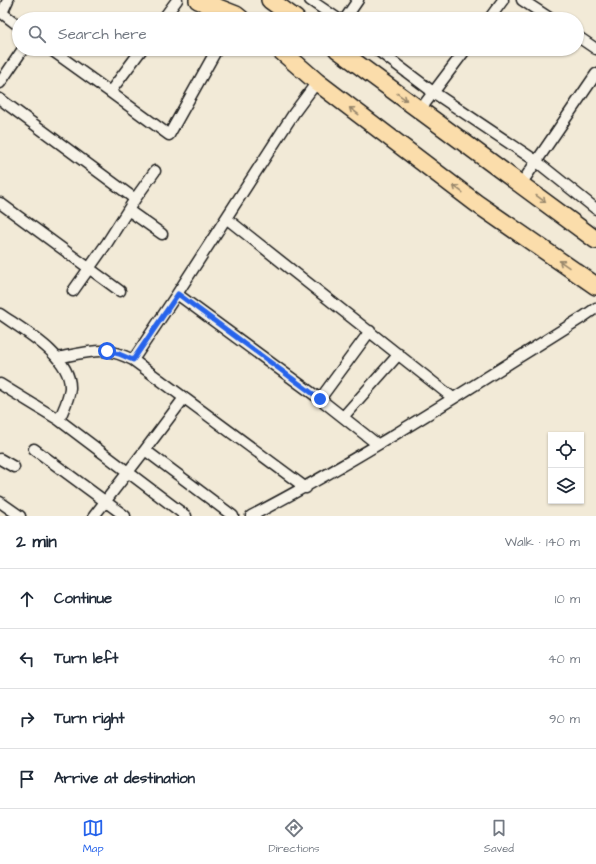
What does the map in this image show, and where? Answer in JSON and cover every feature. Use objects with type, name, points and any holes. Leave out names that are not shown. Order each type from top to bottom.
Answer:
[{"type":"highway","points":[[198,0],[224,12]]},
{"type":"highway","points":[[270,0],[286,12]]},
{"type":"highway","points":[[287,56],[316,82],[476,203],[596,286]]},
{"type":"highway","points":[[347,56],[596,240]]},
{"type":"street","points":[[8,0],[2,14],[12,21]]},
{"type":"street","points":[[168,12],[177,0]]},
{"type":"street","points":[[310,0],[328,12]]},
{"type":"street","points":[[350,12],[358,0]]},
{"type":"street","points":[[494,12],[503,0]]},
{"type":"street","points":[[522,0],[540,12]]},
{"type":"street","points":[[584,41],[596,49]]},
{"type":"street","points":[[0,83],[18,56]]},
{"type":"street","points":[[60,56],[169,135],[213,56]]},
{"type":"street","points":[[110,92],[137,56]]},
{"type":"street","points":[[385,56],[404,72],[536,161],[596,208]]},
{"type":"street","points":[[420,110],[461,56]]},
{"type":"street","points":[[521,184],[596,74]]},
{"type":"street","points":[[133,360],[178,294],[294,113],[316,82]]},
{"type":"street","points":[[0,99],[135,199]]},
{"type":"street","points":[[73,291],[155,171]]},
{"type":"street","points":[[0,203],[120,291]]},
{"type":"street","points":[[128,210],[162,234]]},
{"type":"street","points":[[226,218],[453,398]]},
{"type":"street","points":[[178,294],[320,399],[377,444]]},
{"type":"street","points":[[251,516],[306,488],[584,317],[596,308]]},
{"type":"street","points":[[0,314],[48,348],[67,373],[70,387],[67,402],[59,420]]},
{"type":"street","points":[[320,399],[370,331]]},
{"type":"street","points":[[57,358],[97,351],[107,351],[133,360],[306,488]]},
{"type":"street","points":[[343,417],[399,354]]},
{"type":"street","points":[[0,384],[59,420],[186,516]]},
{"type":"street","points":[[94,516],[184,398]]},
{"type":"street","points":[[34,449],[125,516]]},
{"type":"street","points":[[145,450],[233,516]]},
{"type":"street","points":[[0,459],[14,467]]},
{"type":"street","points":[[0,502],[20,516]]},
{"type":"route","points":[[107,351],[133,360],[178,294],[320,399]]}]
